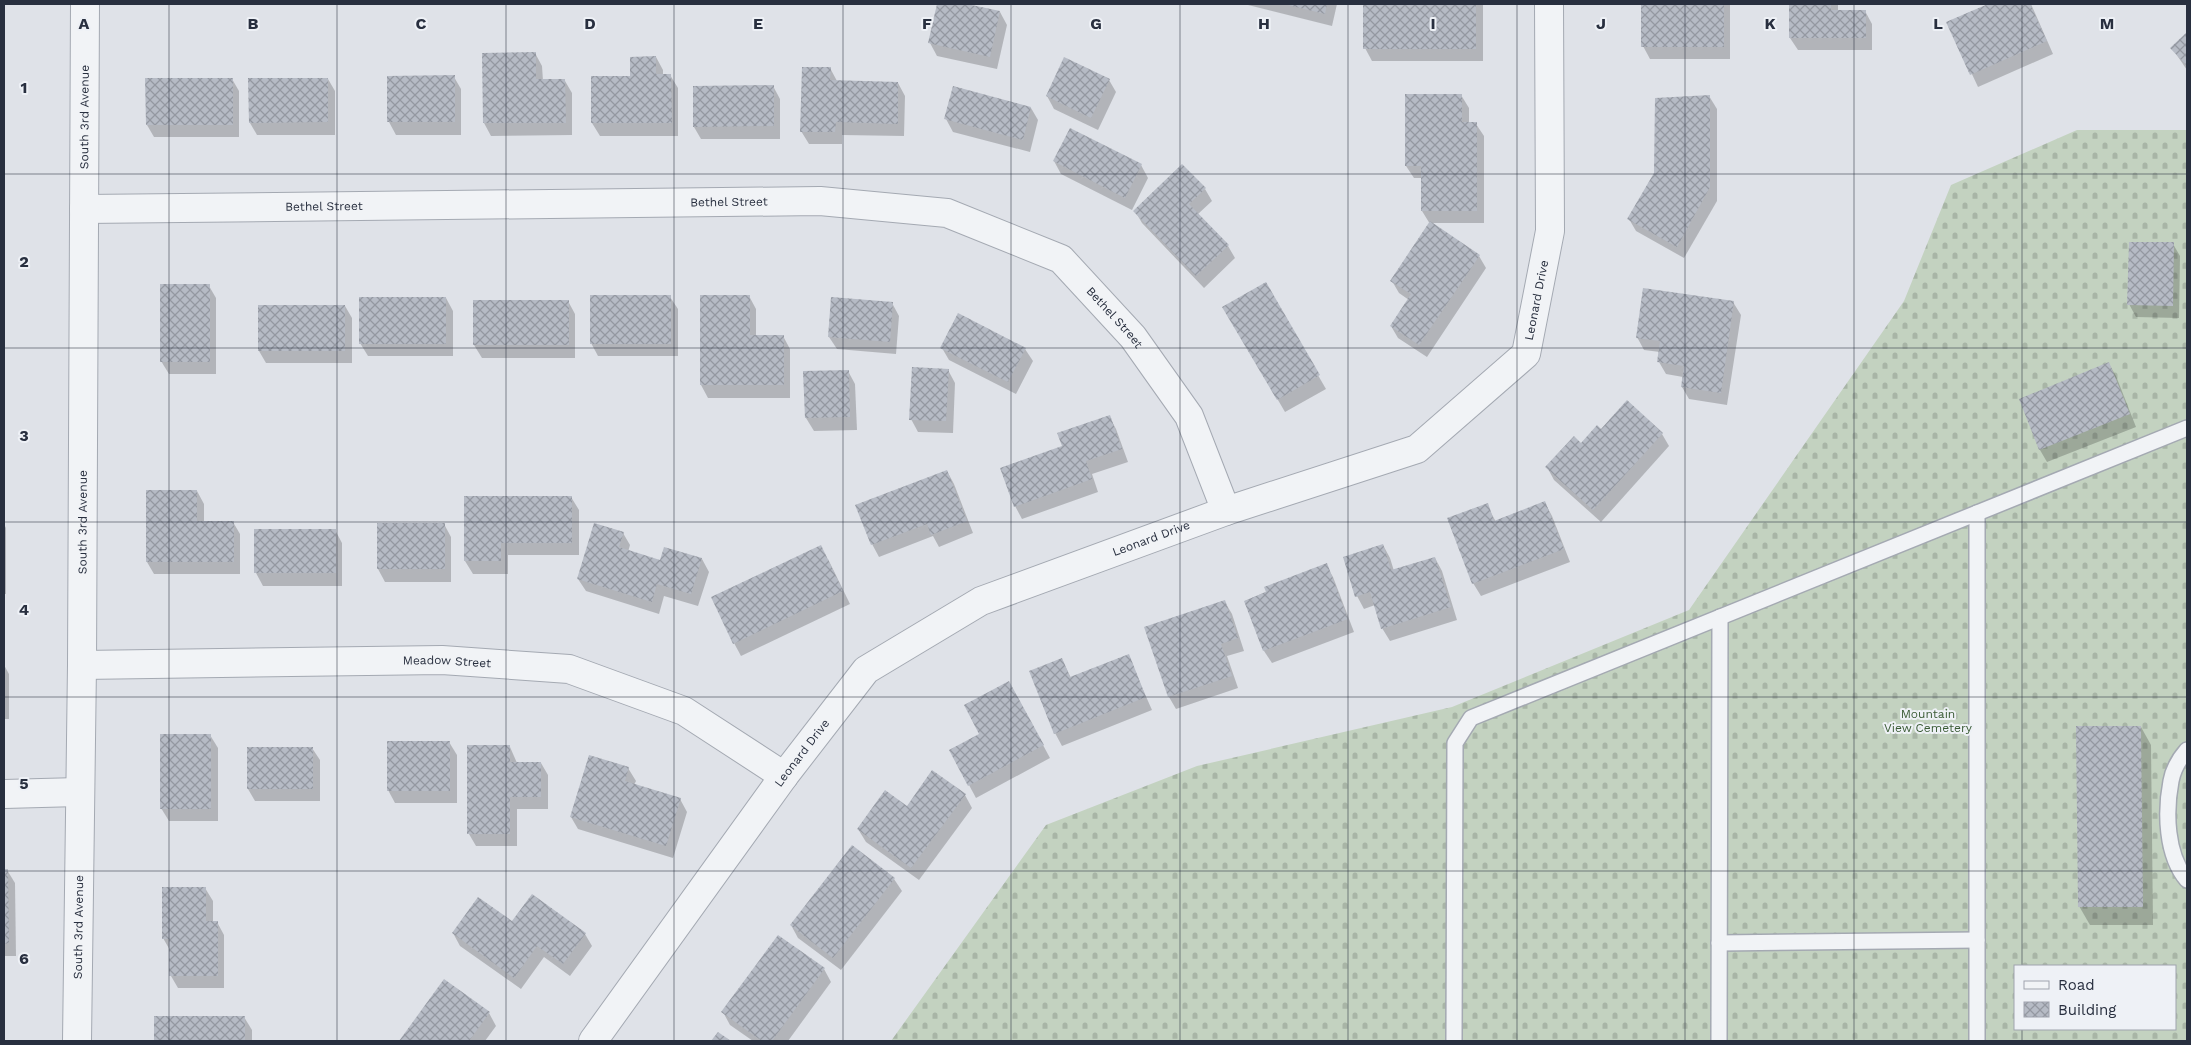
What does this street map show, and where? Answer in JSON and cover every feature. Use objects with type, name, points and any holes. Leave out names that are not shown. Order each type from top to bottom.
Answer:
[{"type":"street","name":"South 3rd Avenue","points":[[77,1041],[82,665],[85,4]]},
{"type":"street","name":"Leonard Drive","points":[[593,1041],[784,776],[866,670],[980,601],[1226,511],[1417,449],[1526,354],[1550,232],[1549,4]]},
{"type":"street","name":"Bethel Street","points":[[84,209],[820,201],[947,214],[1061,259],[1133,336],[1189,416],[1226,511]]},
{"type":"street","name":"Meadow Street","points":[[82,665],[442,660],[568,669],[684,711],[784,776]]},
{"type":"street","points":[[4,794],[79,792]]},
{"type":"lane","points":[[1454,1041],[1455,743],[1471,718],[2187,428]]},
{"type":"lane","points":[[1977,513],[1977,1041]]},
{"type":"lane","points":[[1719,1041],[1720,617]]},
{"type":"lane","points":[[2187,750],[2171,779],[2169,816],[2171,852],[2187,880]]},
{"type":"lane","points":[[1719,943],[1977,940]]},
{"type":"green space","name":"Mountain View Cemetery","points":[[2077,130],[2187,130],[2187,1041],[891,1041],[1046,825],[1197,766],[1452,707],[1689,610],[1904,301],[1951,185]]},
{"type":"building","points":[[937,4],[967,4],[1000,11],[990,57],[928,43]]},
{"type":"building","points":[[1284,4],[1327,4],[1325,14]]},
{"type":"building","points":[[1363,4],[1476,4],[1476,49],[1363,49]]},
{"type":"building","points":[[1641,4],[1724,4],[1724,47],[1641,47]]},
{"type":"building","points":[[1789,4],[1831,4],[1831,10],[1866,10],[1866,38],[1789,38]]},
{"type":"building","points":[[1988,4],[2030,4],[2047,41],[1970,75],[1946,22]]},
{"type":"building","points":[[2187,32],[2187,66],[2170,48]]},
{"type":"building","points":[[536,52],[536,79],[565,79],[566,123],[483,123],[482,53]]},
{"type":"building","points":[[656,56],[656,74],[671,74],[672,123],[591,123],[591,76],[630,76],[630,57]]},
{"type":"building","points":[[1064,57],[1110,79],[1091,118],[1046,96]]},
{"type":"building","points":[[802,67],[831,67],[830,80],[898,82],[898,124],[836,122],[835,132],[800,132]]},
{"type":"building","points":[[455,75],[455,122],[387,122],[387,76]]},
{"type":"building","points":[[145,78],[233,78],[233,125],[146,125]]},
{"type":"building","points":[[248,78],[328,78],[328,122],[249,123]]},
{"type":"building","points":[[774,85],[774,126],[693,127],[693,86]]},
{"type":"building","points":[[953,86],[1031,107],[1023,140],[944,119]]},
{"type":"building","points":[[1405,94],[1462,94],[1462,122],[1477,122],[1477,211],[1421,211],[1421,166],[1405,166]]},
{"type":"building","points":[[1710,95],[1710,187],[1677,247],[1627,219],[1654,173],[1655,98]]},
{"type":"building","points":[[1070,128],[1142,164],[1125,198],[1053,161]]},
{"type":"building","points":[[1182,164],[1206,188],[1189,204],[1229,245],[1196,276],[1133,211]]},
{"type":"building","points":[[1430,221],[1480,255],[1419,345],[1390,326],[1411,294],[1390,281]]},
{"type":"building","points":[[2129,242],[2174,242],[2173,306],[2127,305]]},
{"type":"building","points":[[1266,282],[1320,375],[1277,400],[1222,307]]},
{"type":"building","points":[[160,284],[210,284],[210,362],[160,362]]},
{"type":"building","points":[[1643,288],[1734,301],[1721,393],[1681,387],[1684,366],[1657,362],[1660,341],[1636,338]]},
{"type":"building","points":[[590,295],[671,295],[671,344],[590,344]]},
{"type":"building","points":[[700,295],[750,295],[750,335],[784,335],[784,385],[700,385]]},
{"type":"building","points":[[359,297],[446,297],[446,344],[359,344]]},
{"type":"building","points":[[831,297],[893,302],[890,342],[828,337]]},
{"type":"building","points":[[473,300],[569,300],[569,345],[473,345]]},
{"type":"building","points":[[258,305],[345,305],[345,351],[258,351]]},
{"type":"building","points":[[958,313],[1026,348],[1008,382],[940,348]]},
{"type":"building","points":[[2109,362],[2130,414],[2039,450],[2019,399]]},
{"type":"building","points":[[912,367],[949,369],[946,421],[909,420]]},
{"type":"building","points":[[849,370],[850,417],[805,418],[803,371]]},
{"type":"building","points":[[1627,400],[1663,433],[1593,510],[1545,467],[1574,436],[1581,443],[1597,425],[1601,429]]},
{"type":"building","points":[[1110,415],[1122,449],[1086,461],[1092,479],[1014,507],[1000,468],[1062,446],[1057,433]]},
{"type":"building","points":[[947,470],[967,521],[931,535],[927,524],[871,545],[855,505]]},
{"type":"building","points":[[146,490],[197,490],[197,521],[234,521],[234,562],[146,562]]},
{"type":"building","points":[[464,496],[572,496],[572,543],[501,543],[501,561],[464,561]]},
{"type":"building","points":[[1545,501],[1564,549],[1472,584],[1447,518],[1488,503],[1494,521]]},
{"type":"building","points":[[377,523],[445,523],[445,569],[377,569]]},
{"type":"building","points":[[594,523],[624,532],[619,547],[660,560],[664,547],[702,558],[691,594],[657,584],[652,602],[577,579]]},
{"type":"building","points":[[254,529],[336,529],[336,573],[254,573]]},
{"type":"building","points":[[1383,544],[1391,570],[1435,557],[1451,607],[1381,629],[1370,592],[1355,597],[1343,557]]},
{"type":"building","points":[[821,545],[843,591],[733,644],[711,597]]},
{"type":"building","points":[[1327,563],[1348,619],[1263,651],[1244,601],[1266,592],[1264,587]]},
{"type":"building","points":[[1225,600],[1238,638],[1221,644],[1232,676],[1168,697],[1144,627]]},
{"type":"building","points":[[1129,654],[1146,697],[1054,734],[1029,671],[1062,658],[1070,677]]},
{"type":"building","points":[[1009,681],[1044,745],[968,786],[949,750],[979,734],[964,705]]},
{"type":"building","points":[[2076,726],[2141,726],[2143,907],[2078,907]]},
{"type":"building","points":[[160,734],[211,734],[211,809],[160,809]]},
{"type":"building","points":[[387,741],[450,741],[450,791],[387,791]]},
{"type":"building","points":[[467,745],[510,745],[510,762],[541,762],[541,797],[510,797],[510,834],[467,834]]},
{"type":"building","points":[[247,747],[313,747],[313,789],[247,789]]},
{"type":"building","points":[[589,755],[629,767],[625,781],[681,798],[666,846],[570,817]]},
{"type":"building","points":[[932,770],[966,794],[911,868],[857,829],[885,790],[907,806]]},
{"type":"building","points":[[852,845],[895,878],[833,958],[790,925]]},
{"type":"building","points":[[4,869],[8,869],[9,943],[4,944]]},
{"type":"building","points":[[162,887],[206,887],[206,921],[218,921],[218,976],[169,976],[169,939],[162,939]]},
{"type":"building","points":[[532,894],[586,933],[563,964],[537,946],[514,978],[452,933],[478,897],[512,921]]},
{"type":"building","points":[[778,935],[825,968],[772,1041],[762,1041],[721,1012]]},
{"type":"building","points":[[444,979],[490,1012],[469,1041],[399,1041]]},
{"type":"building","points":[[154,1016],[245,1016],[245,1041],[154,1041]]},
{"type":"building","points":[[718,1032],[731,1041],[711,1041]]}]
